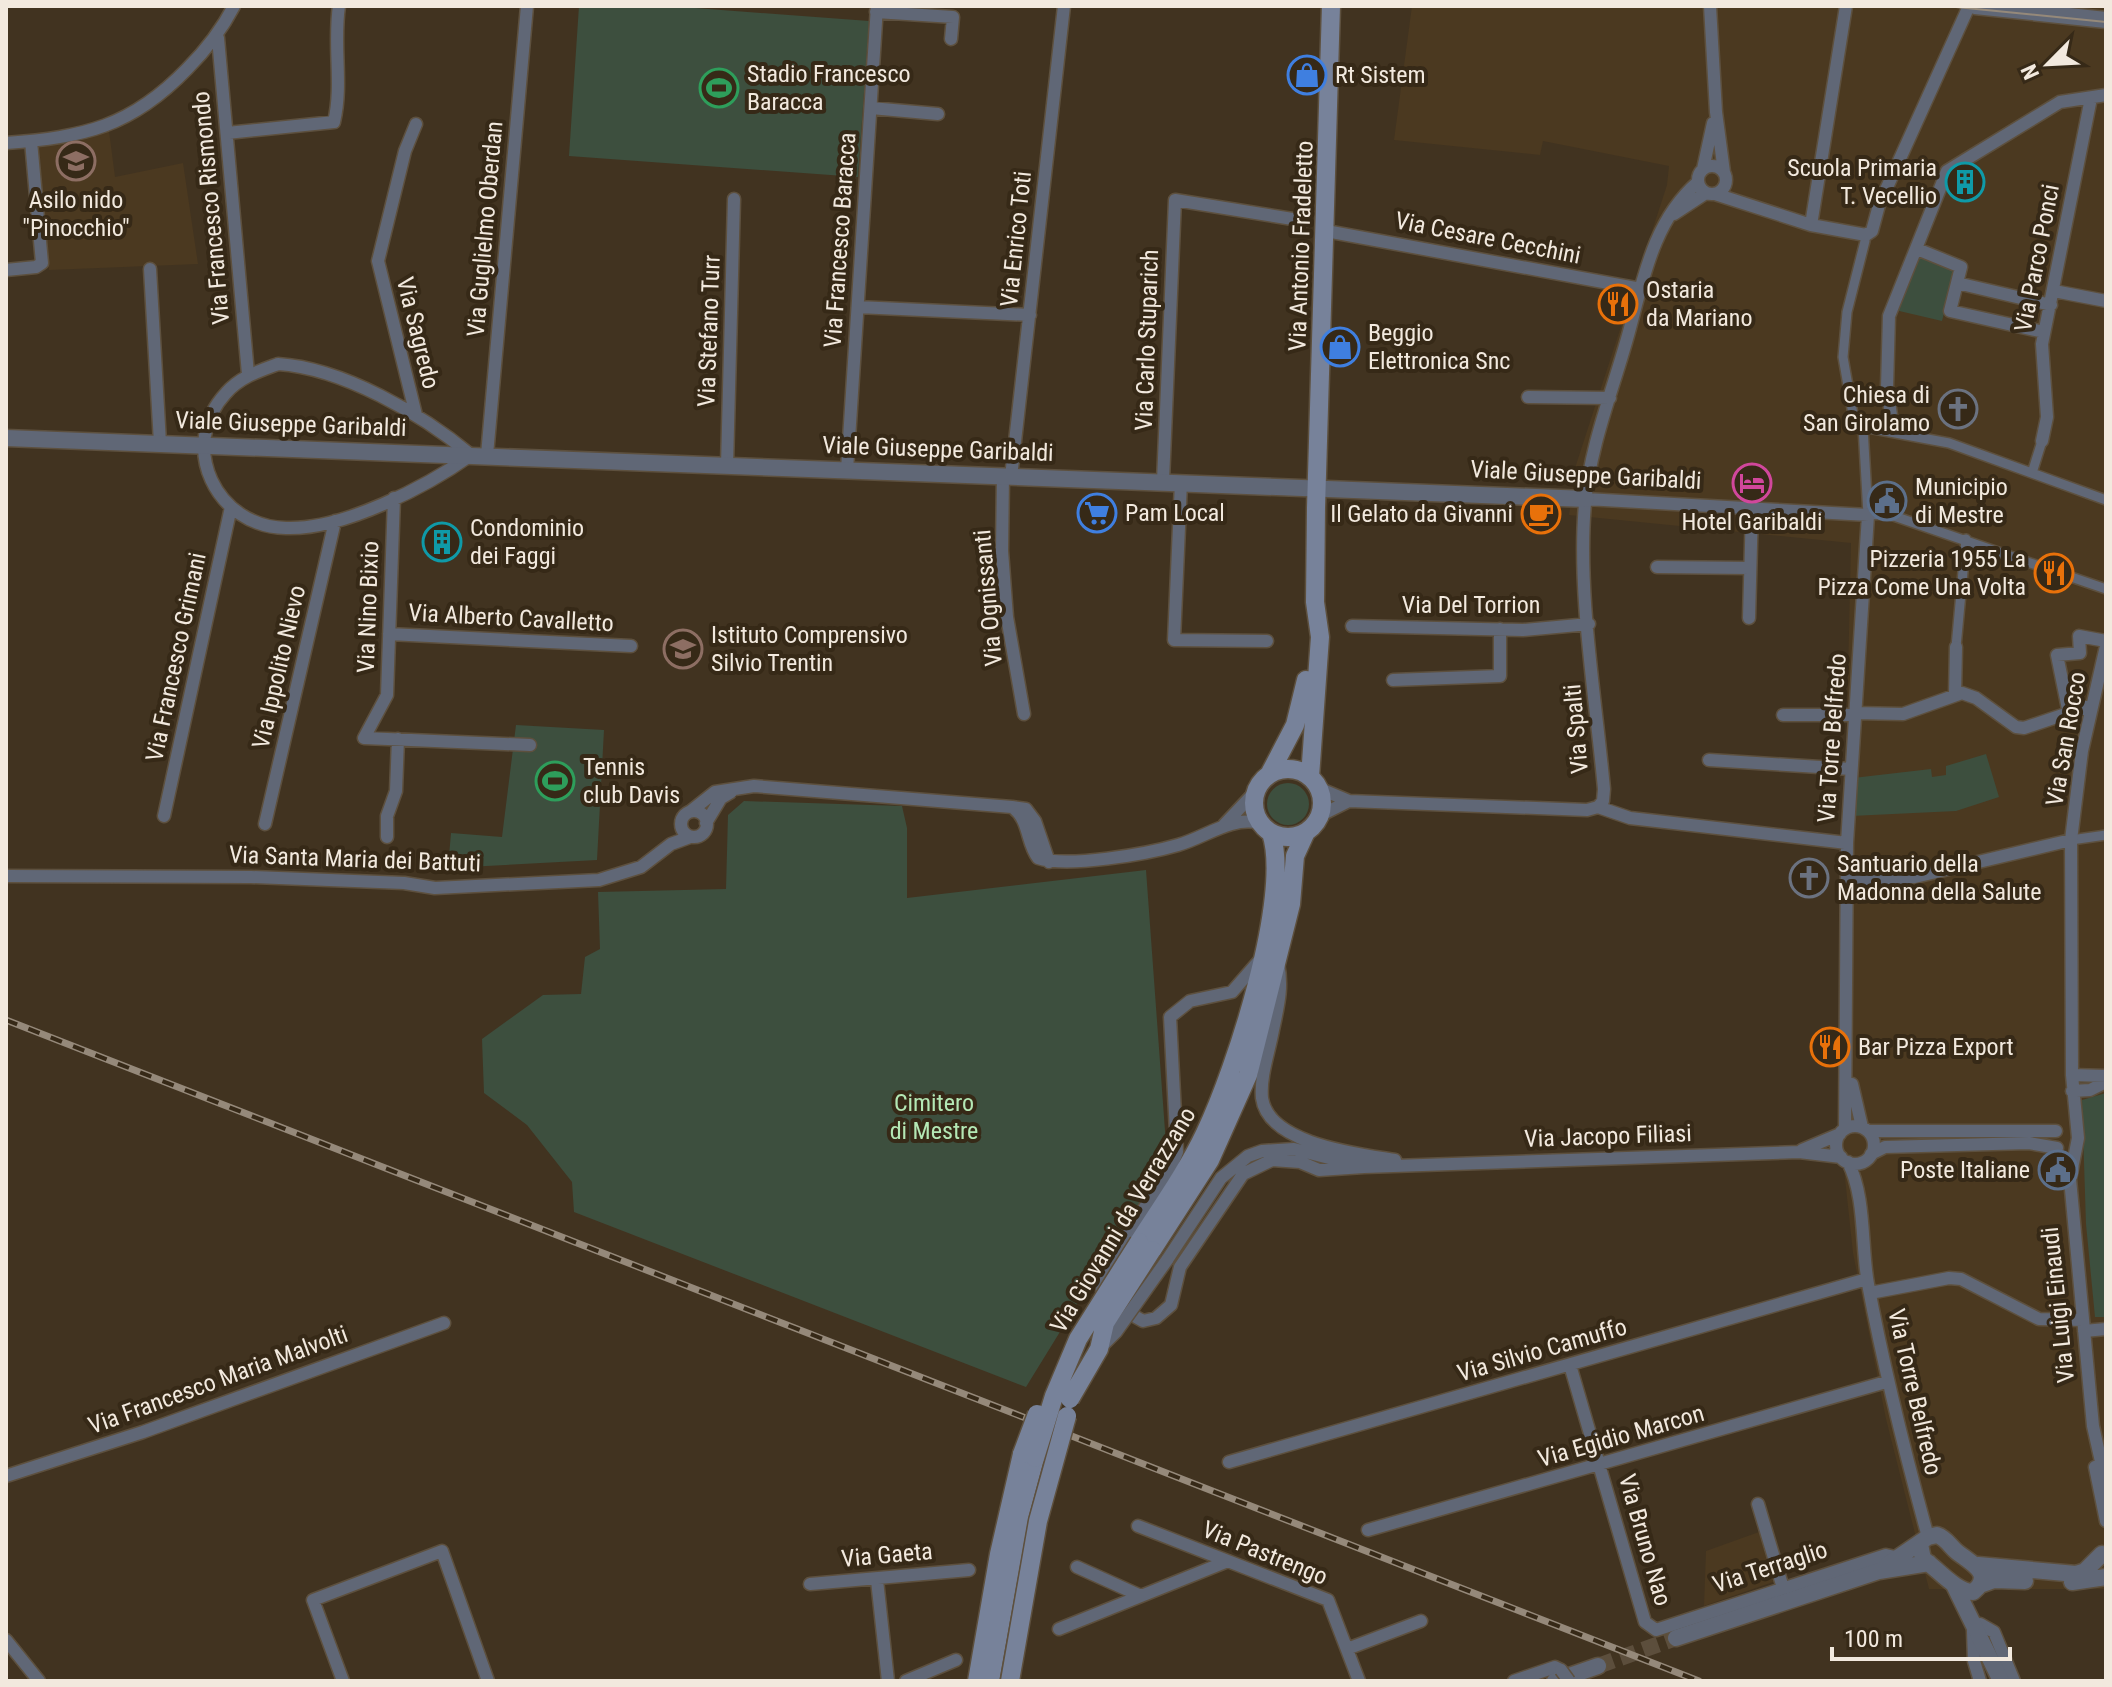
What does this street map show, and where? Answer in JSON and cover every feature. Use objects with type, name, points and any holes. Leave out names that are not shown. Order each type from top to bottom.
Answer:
[{"type":"main road","name":"Via Antonio Fradeletto","points":[[1317,488],[1331,6]]},
{"type":"main road","points":[[1315,602],[1320,637],[1314,782],[1319,816],[1306,832],[1288,837],[1266,828],[1255,813],[1255,792],[1270,773],[1301,707],[1315,602],[1317,488]]},
{"type":"main road","points":[[1270,773],[1291,769],[1314,782]]},
{"type":"main road","name":"Via Giovanni da Verrazzano","points":[[1266,828],[1277,863],[1270,961]]},
{"type":"main road","name":"Via Giovanni da Verrazzano","points":[[1062,1398],[1099,1349],[1105,1323],[1153,1251],[1188,1165],[1216,1110],[1291,904],[1295,856],[1306,832]]},
{"type":"main road","name":"Via Giovanni da Verrazzano","points":[[1033,1458],[1056,1418],[1078,1339],[1153,1251]]},
{"type":"main road","points":[[990,1681],[1020,1514],[1046,1393],[1078,1339]]},
{"type":"main road","points":[[977,1681],[999,1554],[1033,1458],[1062,1398]]},
{"type":"main road","points":[[1010,1681],[1062,1398]]},
{"type":"main road","points":[[999,1681],[1028,1516],[1033,1458]]},
{"type":"street","points":[[6,143],[111,126],[153,103],[218,38],[234,6]]},
{"type":"street","points":[[227,133],[334,122],[339,99],[336,27],[339,6]]},
{"type":"street","name":"Via Guglielmo Oberdan","points":[[479,455],[527,6]]},
{"type":"street","name":"Via Enrico Toti","points":[[1007,476],[1030,315],[1064,6]]},
{"type":"street","points":[[1706,190],[1725,186],[1716,112],[1710,6]]},
{"type":"street","points":[[1811,225],[1846,6]]},
{"type":"street","points":[[2106,20],[1972,6],[1879,205],[1872,231],[1866,238],[1847,312],[1843,357],[1854,420],[1863,427],[1949,443],[2106,500]]},
{"type":"street","name":"Via Francesco Baracca","points":[[847,470],[876,9],[953,17],[951,39]]},
{"type":"street","name":"Via Francesco Rismondo","points":[[218,38],[248,374]]},
{"type":"street","points":[[1893,432],[1887,387],[1889,316],[1947,171],[2060,102],[2106,95]]},
{"type":"street","name":"Via Parco Ponci","points":[[2032,473],[2047,417],[2042,344],[2091,98]]},
{"type":"street","points":[[871,108],[938,114]]},
{"type":"street","points":[[1706,190],[1703,169],[1716,112]]},
{"type":"street","name":"Via Sagredo","points":[[416,124],[405,151],[378,261],[416,415]]},
{"type":"street","points":[[6,270],[36,267],[42,263],[31,141]]},
{"type":"street","points":[[1703,169],[1712,165],[1725,174],[1741,197],[1761,209]]},
{"type":"street","points":[[1706,190],[1811,225],[1866,238]]},
{"type":"street","name":"Via Spalti","points":[[1706,190],[1663,224],[1610,398],[1586,499],[1583,559],[1604,789],[1603,801],[1598,807],[1630,818],[1847,843]]},
{"type":"street","name":"Via Stefano Turr","points":[[727,465],[734,199]]},
{"type":"street","name":"Via Carlo Stuparich","points":[[1163,481],[1175,200],[1305,221]]},
{"type":"street","name":"Via Cesare Cecchini","points":[[1326,231],[1641,289]]},
{"type":"street","points":[[1917,249],[1961,267],[1950,311],[2044,332]]},
{"type":"street","points":[[150,269],[160,443]]},
{"type":"street","points":[[1957,283],[2051,305]]},
{"type":"street","points":[[2054,291],[2106,301]]},
{"type":"street","points":[[858,307],[1030,315]]},
{"type":"street","points":[[278,364],[312,366],[416,415],[479,455],[394,498],[335,521],[287,529],[258,523],[231,507],[214,487],[201,445],[210,417],[225,393],[248,374],[278,364]]},
{"type":"street","points":[[1528,397],[1610,398]]},
{"type":"street","points":[[1863,427],[1868,515],[1888,514],[2106,589]]},
{"type":"street","name":"Viale Giuseppe Garibaldi","points":[[6,438],[1163,481],[1868,515]]},
{"type":"street","name":"Via Ognissanti","points":[[1007,476],[1002,551],[1007,617],[1024,714]]},
{"type":"street","points":[[1181,482],[1174,640],[1267,641]]},
{"type":"street","name":"Via Nino Bixio","points":[[394,498],[387,695],[364,738],[530,745]]},
{"type":"street","name":"Via Francesco Grimani","points":[[164,816],[231,507]]},
{"type":"street","points":[[1749,618],[1752,508]]},
{"type":"street","name":"Via Torre Belfredo","points":[[1842,1131],[1848,1061],[1843,989],[1847,843],[1868,515]]},
{"type":"street","name":"Via Ippolito Nievo","points":[[265,824],[335,521]]},
{"type":"street","points":[[1955,694],[1966,539]]},
{"type":"street","points":[[1657,567],[1750,568]]},
{"type":"street","name":"Via Del Torrion","points":[[1352,626],[1500,629],[1589,624]]},
{"type":"street","points":[[1393,680],[1500,676],[1500,629]]},
{"type":"street","name":"Via Alberto Cavalletto","points":[[389,634],[631,646]]},
{"type":"street","points":[[2069,714],[2057,655],[2080,653],[2079,636],[2106,643]]},
{"type":"street","name":"Via San Rocco","points":[[2071,840],[2077,781],[2106,643]]},
{"type":"street","points":[[1783,715],[1903,714],[1955,694],[1976,698],[2016,727],[2036,726],[2092,705]]},
{"type":"street","points":[[387,837],[387,816],[396,791],[398,739]]},
{"type":"street","points":[[1709,760],[1851,769]]},
{"type":"street","points":[[1314,782],[1349,801],[1587,810],[1598,807]]},
{"type":"street","points":[[681,823],[690,837],[702,834],[721,798],[745,786]]},
{"type":"street","points":[[665,849],[680,830],[684,815],[715,792],[745,786],[1026,809],[1035,821],[1041,848],[1049,862],[1072,863],[1176,846],[1245,820],[1266,828]]},
{"type":"street","points":[[1222,827],[1255,792]]},
{"type":"street","points":[[1319,816],[1349,801]]},
{"type":"street","points":[[691,811],[700,813],[706,823]]},
{"type":"street","points":[[1846,882],[1915,877],[2071,840],[2106,835]]},
{"type":"street","name":"Via Santa Maria dei Battuti","points":[[6,876],[251,877],[404,883],[435,888],[604,879],[641,867],[665,849],[690,837]]},
{"type":"street","points":[[2057,1148],[2053,1138],[2064,1129],[2073,1094],[2071,840]]},
{"type":"street","points":[[1270,961],[1281,998],[1262,1084],[1264,1108],[1269,1118],[1288,1132],[1332,1149],[1418,1165],[1324,1170],[1287,1160],[1258,1165],[1233,1183],[1180,1267],[1171,1305],[1164,1313],[1143,1321],[1106,1298],[1102,1290],[1105,1272],[1177,1152],[1170,1017],[1190,1001],[1232,992],[1270,961]]},
{"type":"street","name":"Via Torre Belfredo","points":[[1848,1061],[1865,1129]]},
{"type":"street","points":[[2072,1075],[2106,1076]]},
{"type":"street","points":[[2073,1094],[2106,1082]]},
{"type":"street","points":[[1865,1129],[1873,1142],[1871,1154]]},
{"type":"street","points":[[1865,1129],[2064,1129],[2078,1138],[2073,1149],[2065,1151],[2029,1143],[1890,1147],[1871,1154],[1860,1163],[1845,1160],[1836,1147],[1842,1131],[1865,1129]]},
{"type":"street","name":"Via Jacopo Filiasi","points":[[1796,1152],[1842,1131]]},
{"type":"street","points":[[1153,1251],[1221,1178],[1248,1156],[1278,1148],[1294,1149],[1364,1167]]},
{"type":"street","name":"Via Luigi Einaudi","points":[[2073,1149],[2070,1208],[2099,1456],[2106,1484]]},
{"type":"street","name":"Via Jacopo Filiasi","points":[[1418,1165],[1796,1152],[1845,1160]]},
{"type":"street","name":"Via Torre Belfredo","points":[[1845,1160],[1855,1184],[1867,1279],[1886,1382],[1924,1540]]},
{"type":"street","points":[[1870,1293],[1949,1278],[1961,1279],[2039,1319],[2106,1329]]},
{"type":"street","name":"Via Silvio Camuffo","points":[[1229,1462],[1867,1279]]},
{"type":"street","name":"Via Francesco Maria Malvolti","points":[[6,1476],[143,1432],[444,1323]]},
{"type":"street","name":"Via Bruno Nao","points":[[1570,1365],[1645,1622],[1656,1630]]},
{"type":"street","name":"Via Egidio Marcon","points":[[1368,1530],[1886,1382]]},
{"type":"street","name":"Via Luigi Einaudi","points":[[2099,1456],[2094,1466],[2106,1521]]},
{"type":"street","points":[[1758,1504],[1783,1588]]},
{"type":"street","name":"Via Pastrengo","points":[[1138,1526],[1328,1600],[1359,1681]]},
{"type":"street","points":[[2105,1554],[2085,1571],[2076,1574],[1978,1565],[1958,1553],[1942,1536],[1924,1540],[1920,1555],[1965,1592],[1999,1580],[2068,1583],[2106,1577]]},
{"type":"street","name":"Via Terraglio","points":[[1879,1571],[1924,1540]]},
{"type":"street","points":[[343,1681],[313,1600],[442,1551],[488,1681]]},
{"type":"street","name":"Via Terraglio","points":[[1656,1630],[1886,1555],[1900,1558]]},
{"type":"street","points":[[1059,1629],[1228,1561]]},
{"type":"street","name":"Via Terraglio","points":[[1676,1638],[1879,1571],[1929,1563]]},
{"type":"street","points":[[1978,1565],[1982,1575],[1978,1588],[1974,1661],[1980,1681]]},
{"type":"street","points":[[1077,1567],[1141,1596]]},
{"type":"street","name":"Via Gaeta","points":[[810,1584],[969,1570]]},
{"type":"street","points":[[877,1580],[888,1681]]},
{"type":"street","points":[[1954,1585],[2001,1681]]},
{"type":"street","points":[[1347,1649],[1421,1621]]},
{"type":"street","points":[[1976,1626],[1994,1632],[2014,1681]]},
{"type":"street","points":[[6,1640],[39,1681]]},
{"type":"street","points":[[911,1680],[956,1660]]},
{"type":"street","points":[[1514,1681],[1555,1667],[1562,1677],[1598,1666]]},
{"type":"shaded area","points":[[1412,6],[2106,6],[2106,1589],[1929,1589],[1886,1419],[1853,1253],[1838,1113],[1851,543],[1569,515],[1576,465],[1667,185],[1669,166],[1543,141],[1540,155],[1394,140]]},
{"type":"shaded area","points":[[109,131],[115,177],[183,163],[198,264],[49,270],[39,145],[80,141]]},
{"type":"shaded area","points":[[1759,1532],[1773,1582],[1704,1606],[1706,1551]]},
{"type":"green space","name":"Stadio Francesco Baracca","points":[[579,6],[669,6],[869,21],[858,177],[569,156]]},
{"type":"green space","points":[[1917,256],[1955,269],[1942,321],[1895,310]]},
{"type":"green space","name":"Tennis club Davis","points":[[516,725],[604,730],[597,860],[448,868],[451,833],[502,837]]},
{"type":"green space","points":[[1986,754],[1999,797],[1956,811],[1851,816],[1853,778],[1931,769],[1932,777],[1946,775],[1946,766]]},
{"type":"green space","points":[[1288,783],[1303,789],[1309,804],[1303,819],[1288,825],[1273,819],[1267,804],[1273,789]]},
{"type":"green space","name":"Cimitero di Mestre","points":[[744,801],[902,806],[907,828],[907,898],[1146,870],[1167,1158],[1026,1387],[574,1212],[572,1182],[527,1125],[484,1093],[482,1039],[543,995],[581,994],[585,957],[600,949],[598,892],[726,889],[728,815]]},
{"type":"green space","points":[[2106,1093],[2106,1317],[2095,1317],[2086,1224],[2082,1100]]},
{"type":"tunnel","points":[[1598,1666],[1676,1638]]},
{"type":"tram line","points":[[1946,6],[2106,22]]},
{"type":"railway","points":[[6,1020],[1699,1681]]},
{"type":"place","name":"Rt Sistem","points":[[1307,75]]},
{"type":"place","name":"Stadio Francesco Baracca","points":[[719,88]]},
{"type":"place","name":"Asilo nido \"Pinocchio\"","points":[[76,161]]},
{"type":"place","name":"Scuola Primaria T. Vecellio","points":[[1965,182]]},
{"type":"place","name":"Ostaria da Mariano","points":[[1618,304]]},
{"type":"place","name":"Beggio Elettronica Snc","points":[[1340,347]]},
{"type":"place","name":"Chiesa di San Girolamo","points":[[1958,409]]},
{"type":"place","name":"Hotel Garibaldi","points":[[1752,483]]},
{"type":"place","name":"Municipio di Mestre","points":[[1887,501]]},
{"type":"place","name":"Pam Local","points":[[1097,513]]},
{"type":"place","name":"Il Gelato da Givanni","points":[[1541,514]]},
{"type":"place","name":"Condominio dei Faggi","points":[[442,542]]},
{"type":"place","name":"Pizzeria 1955 La Pizza Come Una Volta","points":[[2054,573]]},
{"type":"place","name":"Istituto Comprensivo Silvio Trentin","points":[[683,649]]},
{"type":"place","name":"Tennis club Davis","points":[[555,781]]},
{"type":"place","name":"Santuario della Madonna della Salute","points":[[1809,878]]},
{"type":"place","name":"Bar Pizza Export","points":[[1830,1047]]},
{"type":"place","name":"Poste Italiane","points":[[2058,1170]]}]
